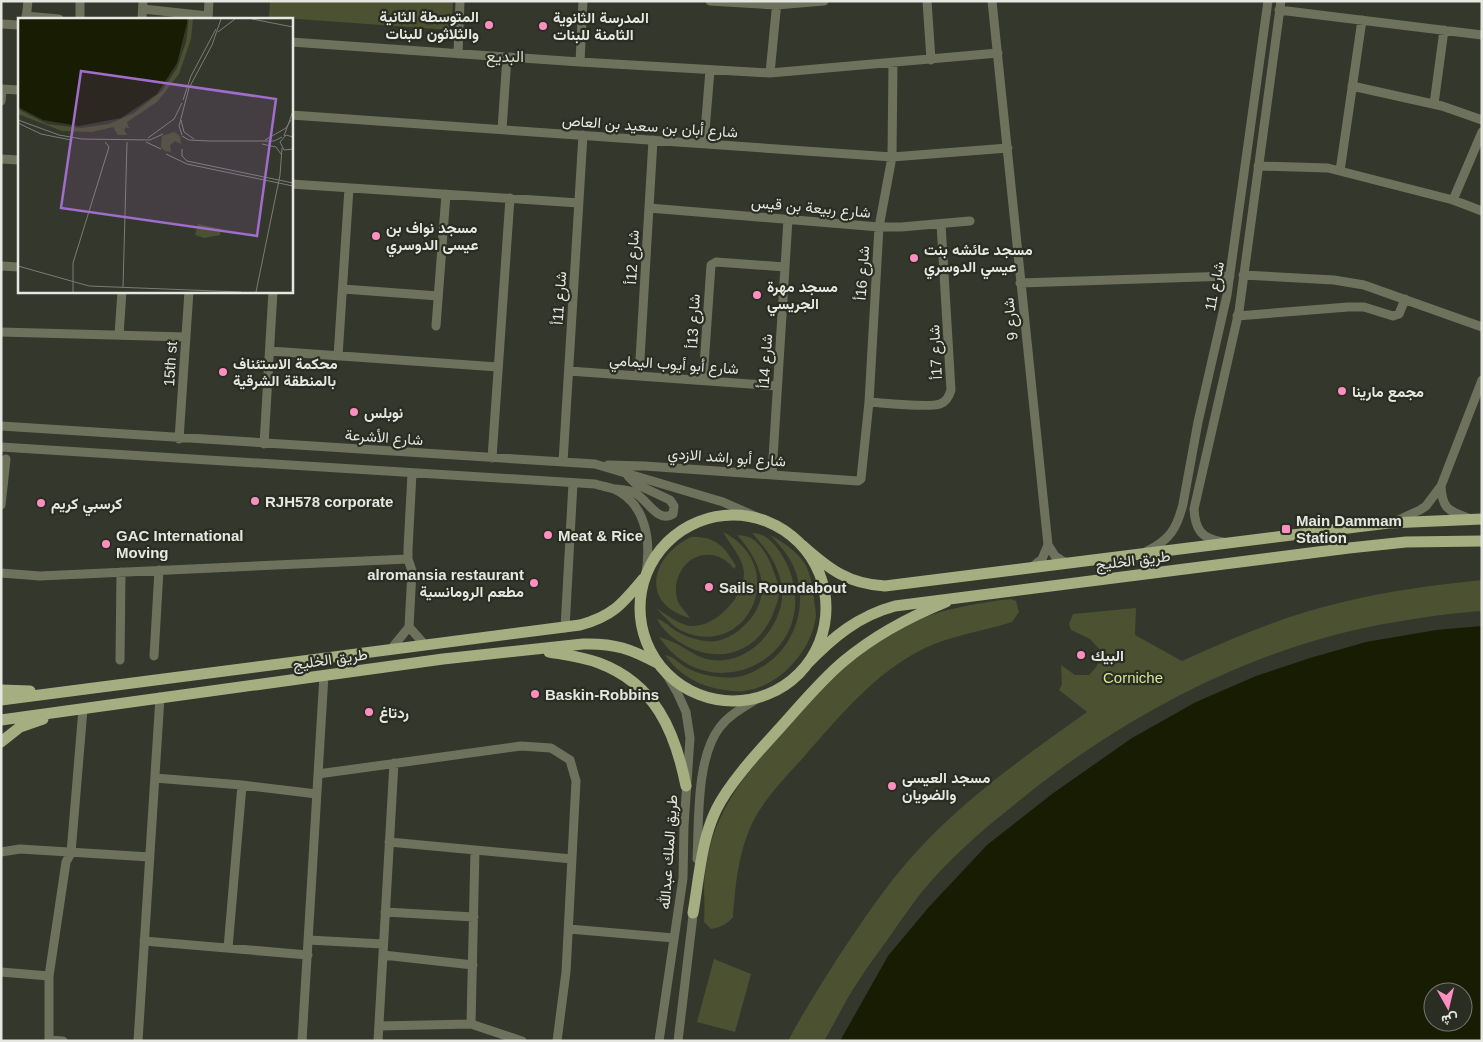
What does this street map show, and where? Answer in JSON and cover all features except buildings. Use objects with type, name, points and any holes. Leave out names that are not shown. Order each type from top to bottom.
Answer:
[{"type":"main road","name":"طريق الخليج","points":[[1,700],[566,628],[590,622],[623,604],[661,549],[681,530],[713,516],[740,514],[757,518],[781,528],[834,572],[873,586],[900,585],[1389,524],[1476,519]]},
{"type":"main road","points":[[1406,542],[1482,534]]},
{"type":"main road","name":"طريق الخليج","points":[[807,664],[836,635],[864,617],[879,610],[895,606],[1282,555],[1406,542],[1482,541]]},
{"type":"main road","points":[[644,576],[639,605],[640,619],[646,642],[661,667],[683,686],[706,697],[732,701],[760,697],[791,681],[807,664],[818,646],[823,632],[826,608],[825,596],[818,570],[802,545]]},
{"type":"main road","points":[[693,913],[705,842],[716,810],[752,759],[828,676],[868,642],[906,620],[966,596]]},
{"type":"main road","name":"طريق الخليج","points":[[1,720],[443,659],[583,644],[603,644],[635,651],[661,667]]},
{"type":"main road","points":[[538,650],[581,657],[598,663],[624,676],[638,686],[650,698],[668,725],[678,749],[686,786]]},
{"type":"main road","points":[[1,690],[57,693]]},
{"type":"main road","points":[[1,742],[20,727],[71,711]]},
{"type":"street","points":[[28,1],[26,17],[42,18]]},
{"type":"street","points":[[80,1],[80,18]]},
{"type":"street","points":[[143,10],[208,17],[210,1]]},
{"type":"street","points":[[458,54],[460,1]]},
{"type":"street","points":[[580,62],[583,1]]},
{"type":"street","points":[[710,1],[776,3],[823,1]]},
{"type":"street","points":[[927,1],[931,60]]},
{"type":"street","name":"شارع 9","points":[[992,1],[1048,545]]},
{"type":"street","name":"شارع 11","points":[[1140,554],[1164,541],[1177,524],[1230,276],[1268,1]]},
{"type":"street","points":[[770,73],[776,3]]},
{"type":"street","points":[[1280,6],[1362,20],[1482,35]]},
{"type":"street","name":"شارع 11","points":[[1229,543],[1216,541],[1200,532],[1194,519],[1194,509],[1237,316],[1280,6]]},
{"type":"street","points":[[1340,171],[1362,20]]},
{"type":"street","points":[[1,24],[18,25]]},
{"type":"street","points":[[1434,104],[1444,30]]},
{"type":"street","points":[[292,42],[770,73],[998,53]]},
{"type":"street","points":[[502,130],[507,57]]},
{"type":"street","name":"شارع 16أ","points":[[856,480],[862,479],[863,475],[879,227],[892,157],[892,63]]},
{"type":"street","points":[[704,143],[710,70]]},
{"type":"street","points":[[1352,86],[1434,104],[1482,120]]},
{"type":"street","points":[[1,101],[2,89],[18,90]]},
{"type":"street","name":"شارع أبان بن سعيد بن العاص","points":[[292,115],[892,157],[1008,148]]},
{"type":"street","points":[[1453,200],[1482,132]]},
{"type":"street","name":"شارع 11أ","points":[[563,462],[584,135]]},
{"type":"street","name":"شارع 12أ","points":[[639,376],[653,140]]},
{"type":"street","points":[[1,159],[18,160]]},
{"type":"street","points":[[1258,166],[1328,168],[1453,200],[1482,211]]},
{"type":"street","points":[[292,184],[579,203]]},
{"type":"street","points":[[338,356],[349,188]]},
{"type":"street","points":[[436,326],[446,194]]},
{"type":"street","points":[[492,458],[510,198]]},
{"type":"street","name":"شارع ربيعة بن قيس","points":[[649,208],[879,227],[970,221]]},
{"type":"street","name":"شارع 14أ","points":[[772,474],[788,219]]},
{"type":"street","name":"شارع 17أ","points":[[869,402],[937,405],[947,400],[950,393],[941,224]]},
{"type":"street","name":"شارع 13أ","points":[[704,380],[710,267],[712,264],[716,262],[784,268]]},
{"type":"street","points":[[1,266],[18,267]]},
{"type":"street","points":[[1243,274],[1349,282],[1364,285],[1482,327]]},
{"type":"street","points":[[1020,283],[1230,276]]},
{"type":"street","points":[[343,289],[438,296]]},
{"type":"street","points":[[119,335],[122,292]]},
{"type":"street","name":"15th st","points":[[179,439],[189,292]]},
{"type":"street","points":[[264,444],[273,292]]},
{"type":"street","points":[[1237,316],[1364,307],[1393,316],[1400,314],[1405,299]]},
{"type":"street","points":[[1,332],[186,337]]},
{"type":"street","points":[[270,351],[498,367]]},
{"type":"street","name":"شارع أبو أيوب اليمامي","points":[[569,370],[777,386]]},
{"type":"street","points":[[1389,524],[1426,506],[1441,486],[1482,380]]},
{"type":"street","points":[[1198,422],[1212,426]]},
{"type":"street","name":"شارع الأشرعة","points":[[1,426],[179,439],[595,464],[723,502],[757,518]]},
{"type":"street","points":[[1,447],[595,484],[636,493],[661,517],[673,514],[674,506],[670,500],[636,484],[625,474]]},
{"type":"street","points":[[1,505],[4,456],[17,448]]},
{"type":"street","name":"شارع أبو راشد الازدي","points":[[595,464],[856,480]]},
{"type":"street","points":[[391,649],[409,627],[412,570],[408,559],[408,549],[412,473]]},
{"type":"street","points":[[566,628],[573,483]]},
{"type":"street","points":[[1441,486],[1441,498],[1452,512],[1476,519]]},
{"type":"street","points":[[613,489],[631,502],[645,526],[648,546],[644,576]]},
{"type":"street","points":[[1048,545],[1055,556],[1066,563]]},
{"type":"street","points":[[1031,568],[1042,559],[1048,545]]},
{"type":"street","points":[[1,573],[40,576],[408,559]]},
{"type":"street","points":[[154,656],[158,570]]},
{"type":"street","points":[[120,660],[121,572]]},
{"type":"street","points":[[409,627],[425,645]]},
{"type":"street","name":"طريق الملك عبدالله","points":[[659,1041],[683,878],[686,786],[690,738],[689,723],[678,692],[661,667]]},
{"type":"street","points":[[302,1041],[324,675]]},
{"type":"street","points":[[138,1041],[160,697]]},
{"type":"street","name":"طريق الملك عبدالله","points":[[678,1041],[693,913],[705,759],[714,736],[721,726],[731,716],[760,697]]},
{"type":"street","points":[[63,1041],[49,1040],[49,976],[66,862],[71,853],[83,709]]},
{"type":"street","points":[[318,774],[521,746],[551,748],[570,760],[576,781],[566,972],[557,1041]]},
{"type":"street","points":[[378,1041],[394,764]]},
{"type":"street","points":[[155,778],[242,785],[317,794]]},
{"type":"street","points":[[228,948],[242,785]]},
{"type":"street","points":[[389,842],[572,859]]},
{"type":"street","points":[[1,852],[20,849],[150,857]]},
{"type":"street","points":[[471,1024],[475,850]]},
{"type":"street","points":[[385,912],[474,917]]},
{"type":"street","points":[[569,929],[674,938]]},
{"type":"street","points":[[308,940],[383,944]]},
{"type":"street","points":[[144,941],[308,956]]},
{"type":"street","points":[[383,955],[472,965]]},
{"type":"street","points":[[1,972],[49,976]]},
{"type":"street","points":[[379,1026],[471,1024],[522,1041]]},
{"type":"green space","points":[[270,1],[453,1],[451,30],[269,17]]},
{"type":"green space","points":[[723,532],[743,547],[755,566],[757,586],[753,606],[742,622],[726,633],[706,637],[682,631],[671,624],[656,608],[682,624],[700,625],[710,622],[719,616],[734,601],[739,592],[743,582],[743,567],[739,556]]},
{"type":"green space","points":[[752,533],[768,538],[782,555],[789,569],[795,600],[790,627],[777,649],[756,664],[732,672],[706,671],[681,660],[659,637],[704,658],[724,660],[737,657],[759,643],[775,621],[782,595],[781,582],[766,550]]},
{"type":"green space","points":[[737,535],[753,539],[766,554],[777,580],[779,595],[776,605],[767,625],[748,646],[723,654],[709,654],[695,650],[670,635],[657,619],[684,635],[697,640],[710,641],[718,641],[730,636],[750,620],[761,596],[762,584],[754,559]]},
{"type":"green space","points":[[770,535],[785,544],[802,559],[811,580],[816,616],[808,642],[792,665],[770,682],[757,688],[744,691],[729,691],[706,686],[692,680],[680,672],[665,655],[698,673],[717,677],[736,677],[751,673],[769,662],[783,649],[790,637],[796,625],[799,612],[799,584],[789,558]]},
{"type":"green space","points":[[691,537],[713,540],[723,548],[736,566],[734,569],[723,559],[709,555],[692,559],[686,565],[677,580],[676,590],[678,602],[690,618],[674,611],[663,602],[657,591],[656,579],[660,567],[667,556],[677,545]]},
{"type":"green space","name":"Corniche","points":[[1482,580],[1482,611],[1393,622],[1364,628],[1317,640],[1270,656],[1224,674],[1178,696],[1135,720],[1093,747],[1052,775],[989,825],[965,846],[931,881],[864,973],[824,1041],[788,1041],[835,962],[885,889],[907,862],[978,793],[1087,712],[1059,690],[1062,684],[1061,665],[1075,675],[1089,675],[1097,666],[1101,651],[1090,639],[1071,630],[1069,624],[1073,614],[1136,608],[1135,635],[1182,661],[1259,628],[1319,608],[1392,592]]},
{"type":"green space","points":[[1011,599],[1016,601],[1019,612],[1012,622],[946,640],[925,648],[907,658],[873,683],[830,727],[760,809],[750,828],[740,861],[733,917],[723,925],[711,929],[704,922],[704,884],[709,850],[719,821],[747,774],[795,718],[847,665],[892,632],[920,619],[946,611]]},
{"type":"green space","points":[[714,959],[751,974],[735,1032],[697,1022]]},
{"type":"shaded area","points":[[1482,626],[1482,1041],[840,1041],[888,956],[928,908],[987,845],[1052,794],[1132,738],[1196,702],[1256,676],[1366,642],[1436,630]]},
{"type":"place","name":"المتوسطة الثانية والثلاثون للبنات","points":[[489,25]]},
{"type":"place","name":"المدرسة الثانوية الثامنة للبنات","points":[[543,26]]},
{"type":"place","name":"مسجد نواف بن عيسى الدوسري","points":[[376,236]]},
{"type":"place","name":"مسجد عائشه بنت عيسي الدوسري","points":[[914,258]]},
{"type":"place","name":"مسجد مهرة الجريسي","points":[[757,295]]},
{"type":"place","name":"محكمة الاستئناف بالمنطقة الشرقية","points":[[223,372]]},
{"type":"place","name":"مجمع مارينا","points":[[1342,391]]},
{"type":"place","name":"نوبلس","points":[[354,412]]},
{"type":"place","name":"RJH578 corporate","points":[[255,501]]},
{"type":"place","name":"كرسبي كريم","points":[[41,503]]},
{"type":"place","name":"Main Dammam Station","points":[[1286,529]]},
{"type":"place","name":"Meat & Rice","points":[[548,535]]},
{"type":"place","name":"GAC International Moving","points":[[106,544]]},
{"type":"place","name":"alromansia restaurant مطعم الرومانسية","points":[[534,583]]},
{"type":"place","name":"Sails Roundabout","points":[[709,587]]},
{"type":"place","name":"البيك","points":[[1081,655]]},
{"type":"place","name":"Baskin-Robbins","points":[[535,694]]},
{"type":"place","name":"ردتاغ","points":[[369,712]]},
{"type":"place","name":"مسجد العيسى والضويان","points":[[892,786]]},
{"type":"district","name":"البديع","points":[[505,56]]}]
